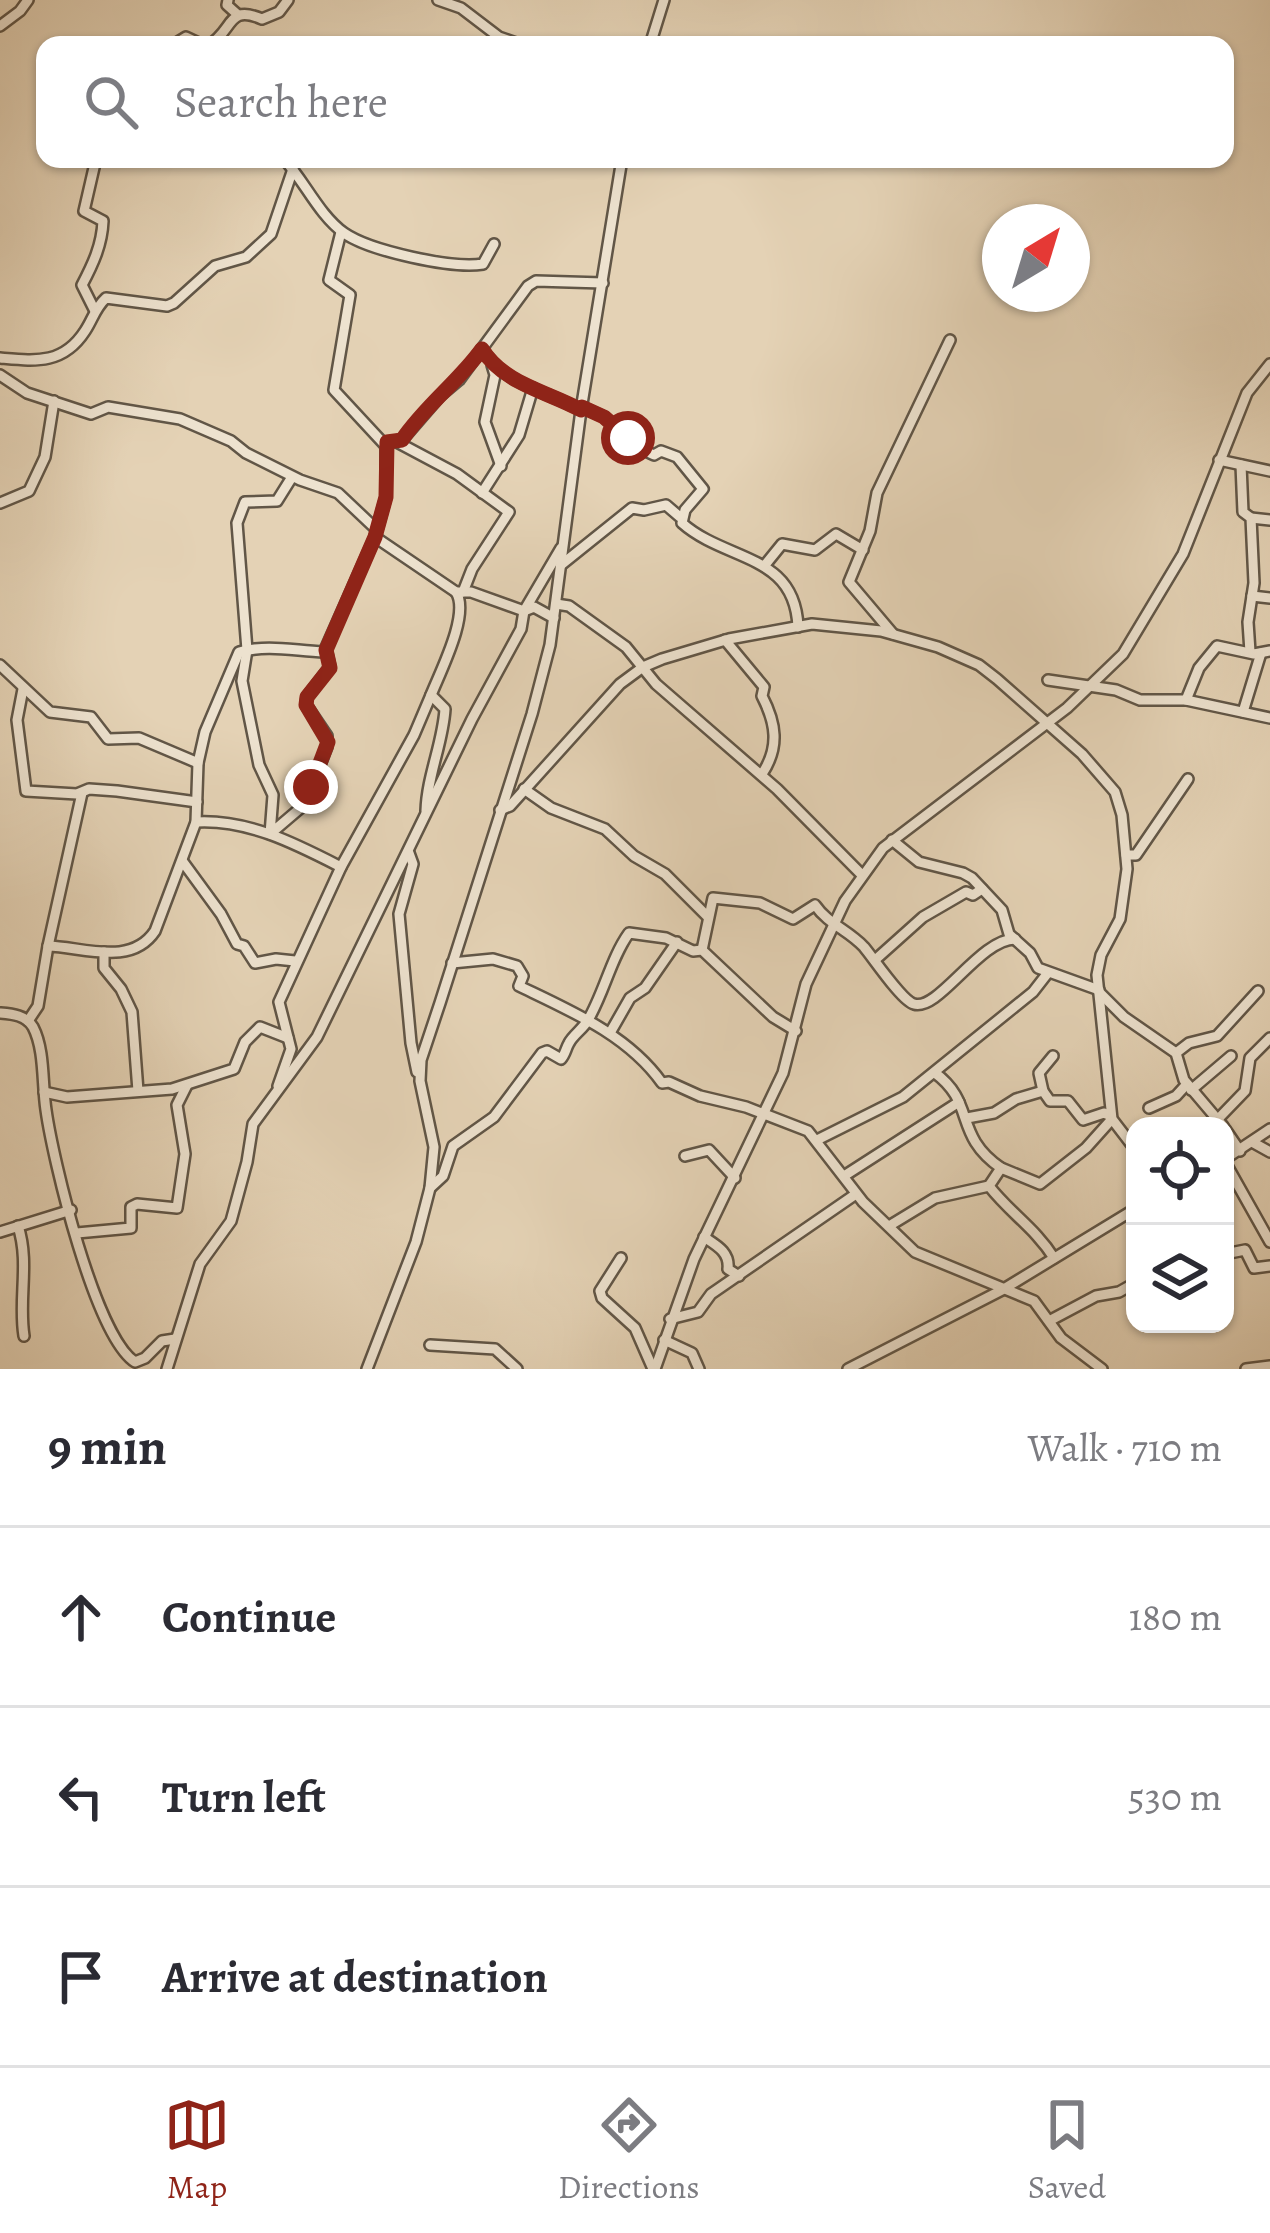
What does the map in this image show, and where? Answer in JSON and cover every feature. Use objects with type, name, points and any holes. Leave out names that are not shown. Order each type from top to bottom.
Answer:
[{"type":"street","points":[[0,26],[28,0]]},
{"type":"street","points":[[227,0],[237,14]]},
{"type":"street","points":[[218,36],[237,14],[262,19],[280,12],[288,0]]},
{"type":"street","points":[[438,0],[461,8],[498,36]]},
{"type":"street","points":[[653,36],[664,0]]},
{"type":"street","points":[[94,168],[84,212],[103,221],[103,234],[82,285],[94,311]]},
{"type":"street","points":[[420,1081],[425,1039],[540,687],[621,168]]},
{"type":"street","points":[[0,358],[27,363],[55,359],[81,337],[106,298],[174,303],[215,266],[246,256],[274,229],[293,169]]},
{"type":"street","points":[[293,169],[341,232],[418,259],[464,267],[483,264],[494,244]]},
{"type":"street","points":[[276,1091],[291,1049],[279,1002],[295,961],[340,867],[414,735],[460,623],[460,592],[509,512],[457,474],[390,443],[334,390],[350,295],[329,280],[341,232]]},
{"type":"street","points":[[390,443],[402,440],[459,380],[536,280],[603,283]]},
{"type":"street","points":[[893,634],[849,582],[863,550],[877,493],[950,340]]},
{"type":"street","points":[[482,349],[495,375],[485,422],[501,466]]},
{"type":"street","points":[[654,1369],[704,1237],[766,1114],[796,1031],[806,985],[861,874],[892,840],[1091,688],[1132,643],[1202,515],[1247,393],[1270,364]]},
{"type":"street","points":[[492,365],[532,388],[604,417],[644,450],[678,458],[703,489],[680,517]]},
{"type":"street","points":[[0,376],[27,393],[91,414],[108,407],[180,419],[231,441],[292,477],[338,494],[376,533],[460,592],[524,611],[534,607],[554,618]]},
{"type":"street","points":[[482,493],[519,435],[532,388]]},
{"type":"street","points":[[0,502],[31,488],[45,458],[54,401]]},
{"type":"street","points":[[270,834],[304,805],[327,747],[327,736],[306,705],[307,697],[330,668],[326,650],[376,533],[386,497],[390,443]]},
{"type":"street","points":[[1219,460],[1270,471]]},
{"type":"street","points":[[1241,465],[1243,512],[1270,520]]},
{"type":"street","points":[[270,834],[273,795],[259,765],[242,681],[247,650],[237,523],[245,502],[277,501],[292,477]]},
{"type":"street","points":[[561,566],[632,508],[666,505],[706,542],[765,566],[792,593],[798,627]]},
{"type":"street","points":[[1251,518],[1248,636],[1260,652]]},
{"type":"street","points":[[765,566],[782,544],[802,544],[814,550],[836,534],[863,550]]},
{"type":"street","points":[[167,1369],[200,1264],[231,1221],[253,1124],[317,1036],[521,629],[524,611],[564,543]]},
{"type":"street","points":[[1252,596],[1270,598]]},
{"type":"street","points":[[556,604],[587,617],[626,647],[656,684],[762,774],[861,874]]},
{"type":"street","points":[[500,810],[510,806],[620,684],[643,667],[725,640],[798,627],[847,627],[938,646],[979,665],[1095,767],[1115,792],[1126,855],[1120,919],[1099,964],[1112,1118],[1086,1148],[1040,1184],[1001,1168],[974,1144],[964,1127],[967,1118],[948,1083],[934,1073]]},
{"type":"street","points":[[725,640],[764,686],[762,695],[769,707],[775,743],[762,774]]},
{"type":"street","points":[[48,946],[120,952],[148,942],[196,822],[198,763],[230,666],[239,652],[247,650],[279,646],[326,650]]},
{"type":"street","points":[[1186,700],[1199,668],[1215,647],[1260,652]]},
{"type":"street","points":[[1243,712],[1260,652]]},
{"type":"street","points":[[0,665],[50,712],[95,719],[108,739],[139,739],[198,763]]},
{"type":"street","points":[[1048,680],[1116,690],[1140,700],[1186,700],[1270,718]]},
{"type":"street","points":[[23,689],[17,720],[26,791],[82,793],[89,789],[197,802]]},
{"type":"street","points":[[426,816],[445,718],[445,709],[431,694]]},
{"type":"street","points":[[1126,855],[1136,855],[1188,779]]},
{"type":"street","points":[[524,789],[551,808],[605,829],[634,856],[665,874],[709,917]]},
{"type":"street","points":[[0,1013],[28,1021],[36,1016],[82,793]]},
{"type":"street","points":[[196,822],[232,823],[270,834],[340,867]]},
{"type":"street","points":[[892,840],[919,862],[963,873],[1002,910],[1015,939],[1047,974],[1069,977],[1099,991],[1175,1053],[1189,1087],[1215,1117]]},
{"type":"street","points":[[367,1369],[416,1242],[430,1188],[434,1147],[411,1043],[400,914],[413,864],[410,853]]},
{"type":"street","points":[[183,862],[237,944],[244,946],[255,963],[295,961]]},
{"type":"street","points":[[875,960],[923,917],[966,892],[973,895],[982,890]]},
{"type":"street","points":[[702,950],[712,900],[722,896],[760,903],[793,919],[814,905],[847,931],[911,1004],[919,1005],[997,942],[1015,939]]},
{"type":"street","points":[[430,1188],[443,1176],[453,1146],[494,1117],[545,1050],[561,1059],[586,1023],[629,933],[702,950],[773,1017],[796,1031]]},
{"type":"street","points":[[610,1033],[630,998],[645,988],[677,942]]},
{"type":"street","points":[[104,952],[104,968],[132,1012],[138,1090]]},
{"type":"street","points":[[452,963],[483,958],[518,966],[524,976],[519,986],[610,1033],[644,1059],[662,1084],[669,1082],[802,1128],[818,1140],[856,1194],[925,1259],[1034,1301],[1061,1338],[1102,1369]]},
{"type":"street","points":[[818,1140],[903,1097],[1033,992],[1047,974]]},
{"type":"street","points":[[1175,1053],[1189,1043],[1217,1037],[1258,992]]},
{"type":"street","points":[[28,1021],[36,1038],[88,1280],[124,1355],[139,1361],[162,1341],[175,1340]]},
{"type":"street","points":[[44,1092],[67,1097],[187,1085],[238,1066],[245,1042],[260,1028],[288,1038]]},
{"type":"street","points":[[1227,1117],[1245,1090],[1250,1058],[1270,1037]]},
{"type":"street","points":[[1149,1108],[1176,1096],[1231,1056]]},
{"type":"street","points":[[1053,1057],[1041,1066],[1042,1091],[1050,1101],[1068,1101],[1083,1120],[1104,1113],[1126,1137]]},
{"type":"street","points":[[77,1234],[131,1228],[131,1207],[137,1204],[177,1208],[185,1165],[177,1105],[187,1085]]},
{"type":"street","points":[[967,1118],[994,1113],[1042,1091]]},
{"type":"street","points":[[844,1176],[958,1102]]},
{"type":"street","points":[[1234,1155],[1270,1129]]},
{"type":"street","points":[[1234,1142],[1240,1151]]},
{"type":"street","points":[[1252,1142],[1270,1152]]},
{"type":"street","points":[[685,1156],[709,1150],[735,1178]]},
{"type":"street","points":[[889,1226],[935,1198],[989,1186],[1001,1168]]},
{"type":"street","points":[[1234,1177],[1270,1241]]},
{"type":"street","points":[[989,1186],[1019,1221],[1037,1232],[1054,1258]]},
{"type":"street","points":[[670,1319],[698,1312],[711,1294],[856,1194]]},
{"type":"street","points":[[0,1232],[70,1210]]},
{"type":"street","points":[[848,1369],[1002,1290],[1126,1214]]},
{"type":"street","points":[[18,1226],[25,1255],[20,1304],[25,1336]]},
{"type":"street","points":[[704,1237],[720,1248],[728,1268],[739,1276]]},
{"type":"street","points":[[1234,1251],[1240,1249],[1254,1268],[1270,1266]]},
{"type":"street","points":[[621,1258],[601,1291],[602,1298],[629,1321],[654,1369]]},
{"type":"street","points":[[1049,1321],[1096,1297],[1126,1288]]},
{"type":"street","points":[[664,1340],[692,1353],[699,1369]]},
{"type":"street","points":[[430,1345],[490,1348],[517,1369]]},
{"type":"street","points":[[1246,1369],[1270,1366]]},
{"type":"route","points":[[311,787],[328,742],[306,705],[307,697],[330,668],[326,650],[375,537],[386,497],[387,442],[402,440],[482,349],[492,365],[513,379],[581,410],[596,412],[628,438]]}]
